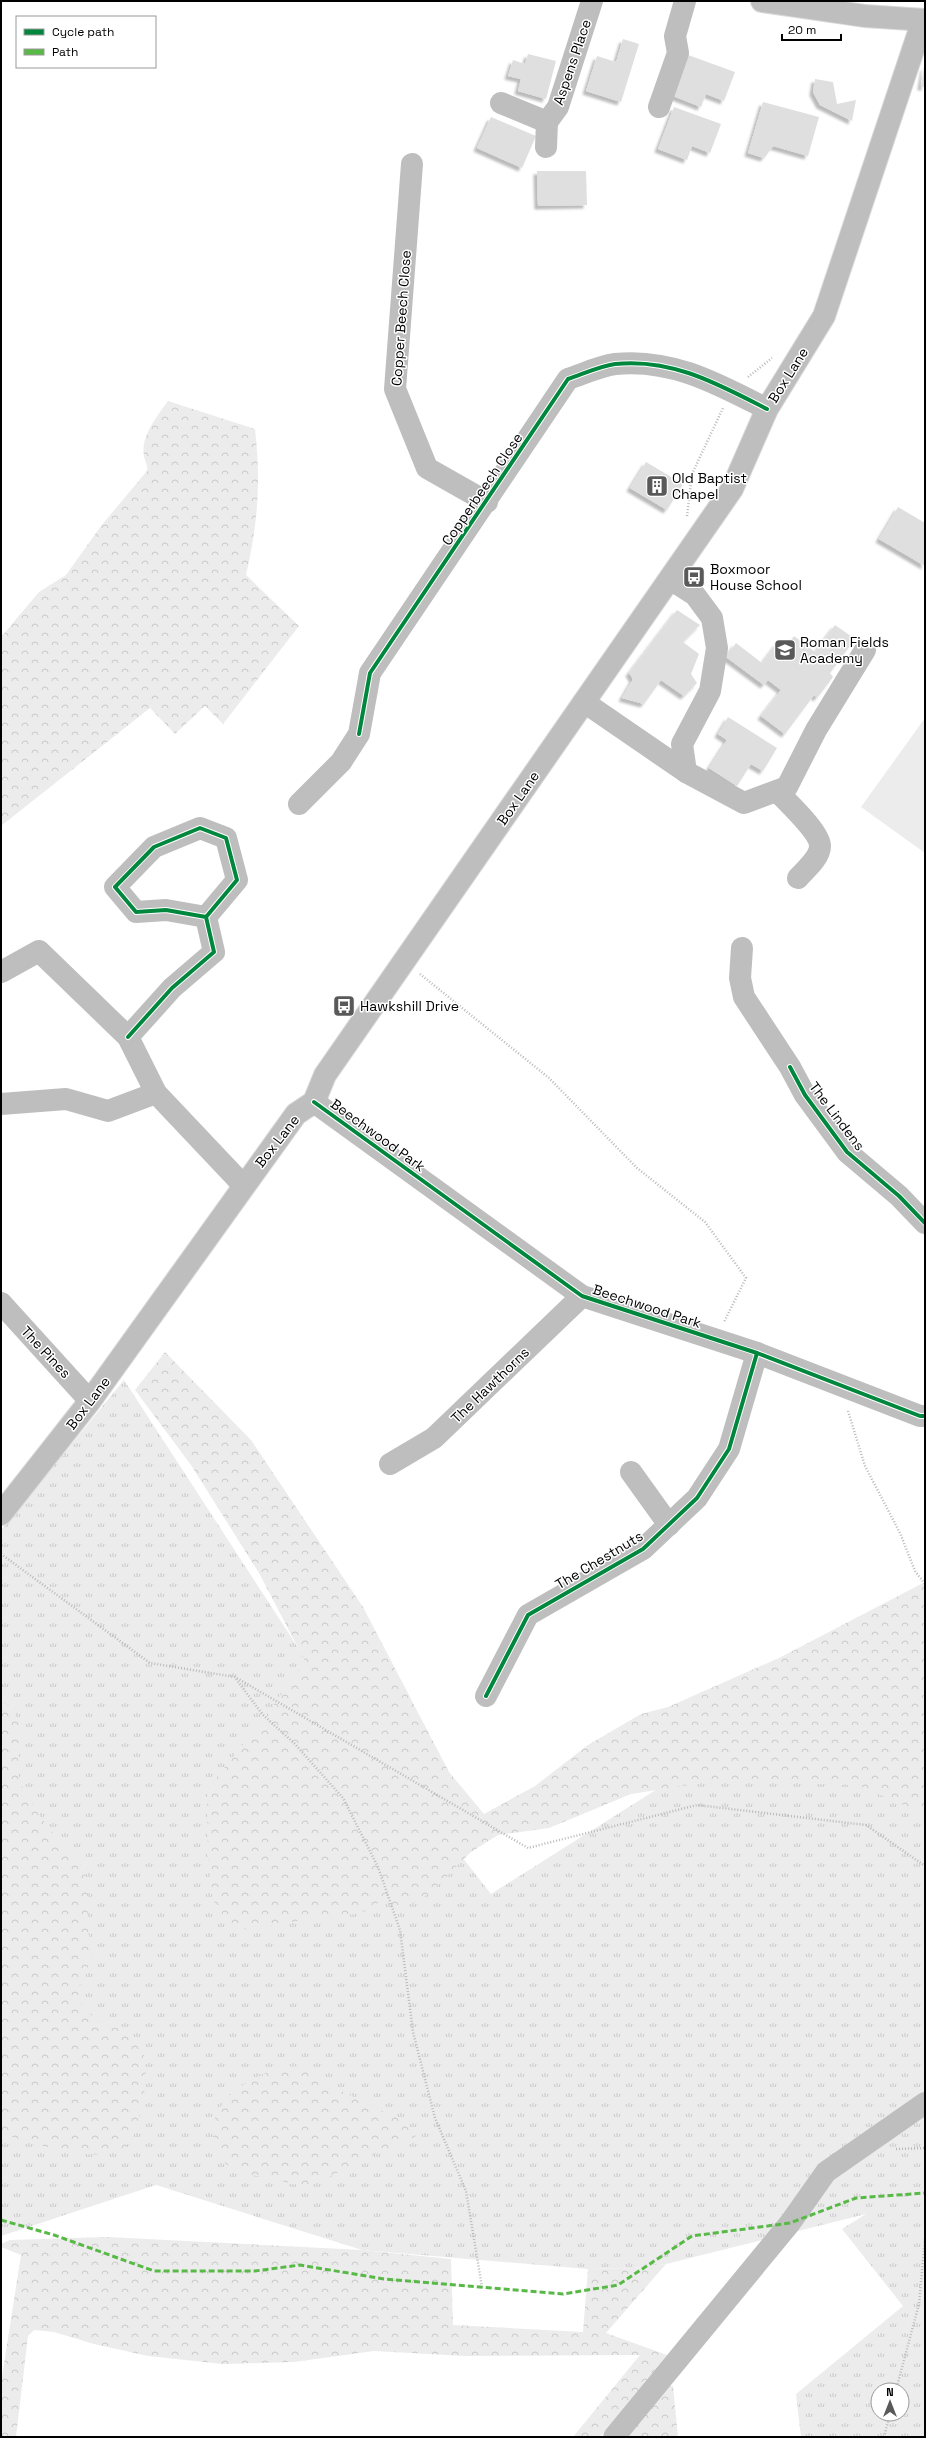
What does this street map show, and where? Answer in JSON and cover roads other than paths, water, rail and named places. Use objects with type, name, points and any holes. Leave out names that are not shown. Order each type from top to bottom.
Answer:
[{"type":"street","name":"Aspens Place","points":[[546,147],[547,122],[558,107],[592,1]]},
{"type":"street","points":[[659,107],[678,53],[675,36],[685,1]]},
{"type":"street","points":[[762,1],[865,16],[924,16]]},
{"type":"street","name":"Box Lane","points":[[1,1514],[90,1401],[243,1185],[296,1114],[314,1102],[325,1075],[732,488],[767,409],[824,316],[924,16]]},
{"type":"street","name":"Aspens Place","points":[[501,103],[547,122]]},
{"type":"street","name":"Copper Beech Close","points":[[412,164],[396,389],[427,468],[487,502]]},
{"type":"street","name":"Copperbeech Close","points":[[299,804],[341,762],[359,734],[370,673],[487,502],[568,379],[614,364],[655,363],[692,373],[767,409]]},
{"type":"street","points":[[670,579],[695,595],[712,618],[717,648],[710,692],[682,744],[686,772]]},
{"type":"street","points":[[584,702],[686,772],[744,803],[787,787],[816,730],[865,650]]},
{"type":"street","points":[[777,791],[818,837],[820,847],[816,858],[798,878]]},
{"type":"street","points":[[200,828],[226,838],[237,880],[206,916],[166,910],[136,912],[115,887],[154,847],[200,828]]},
{"type":"street","points":[[128,1037],[172,988],[214,952],[206,916]]},
{"type":"street","name":"The Lindens","points":[[742,948],[740,978],[744,997],[790,1067],[805,1095],[846,1152],[899,1196],[925,1223]]},
{"type":"street","points":[[1,972],[39,951],[128,1037],[156,1093],[243,1185]]},
{"type":"street","points":[[1,1104],[66,1099],[108,1111],[156,1093]]},
{"type":"street","name":"Beechwood Park","points":[[314,1102],[582,1296],[757,1353],[920,1416],[925,1416]]},
{"type":"street","name":"The Hawthorns","points":[[390,1464],[434,1438],[582,1296]]},
{"type":"street","name":"The Pines","points":[[1,1304],[90,1401]]},
{"type":"street","name":"The Chestnuts","points":[[486,1696],[528,1615],[643,1549],[697,1498],[729,1449],[757,1353]]},
{"type":"street","points":[[631,1472],[669,1525]]},
{"type":"street","points":[[614,2437],[790,2223],[826,2172],[925,2103]]},
{"type":"place","name":"Old Baptist Chapel","points":[[657,486]]},
{"type":"place","name":"Boxmoor House School","points":[[694,577]]},
{"type":"place","name":"Roman Fields Academy","points":[[785,650]]},
{"type":"place","name":"Hawkshill Drive","points":[[344,1006]]}]
